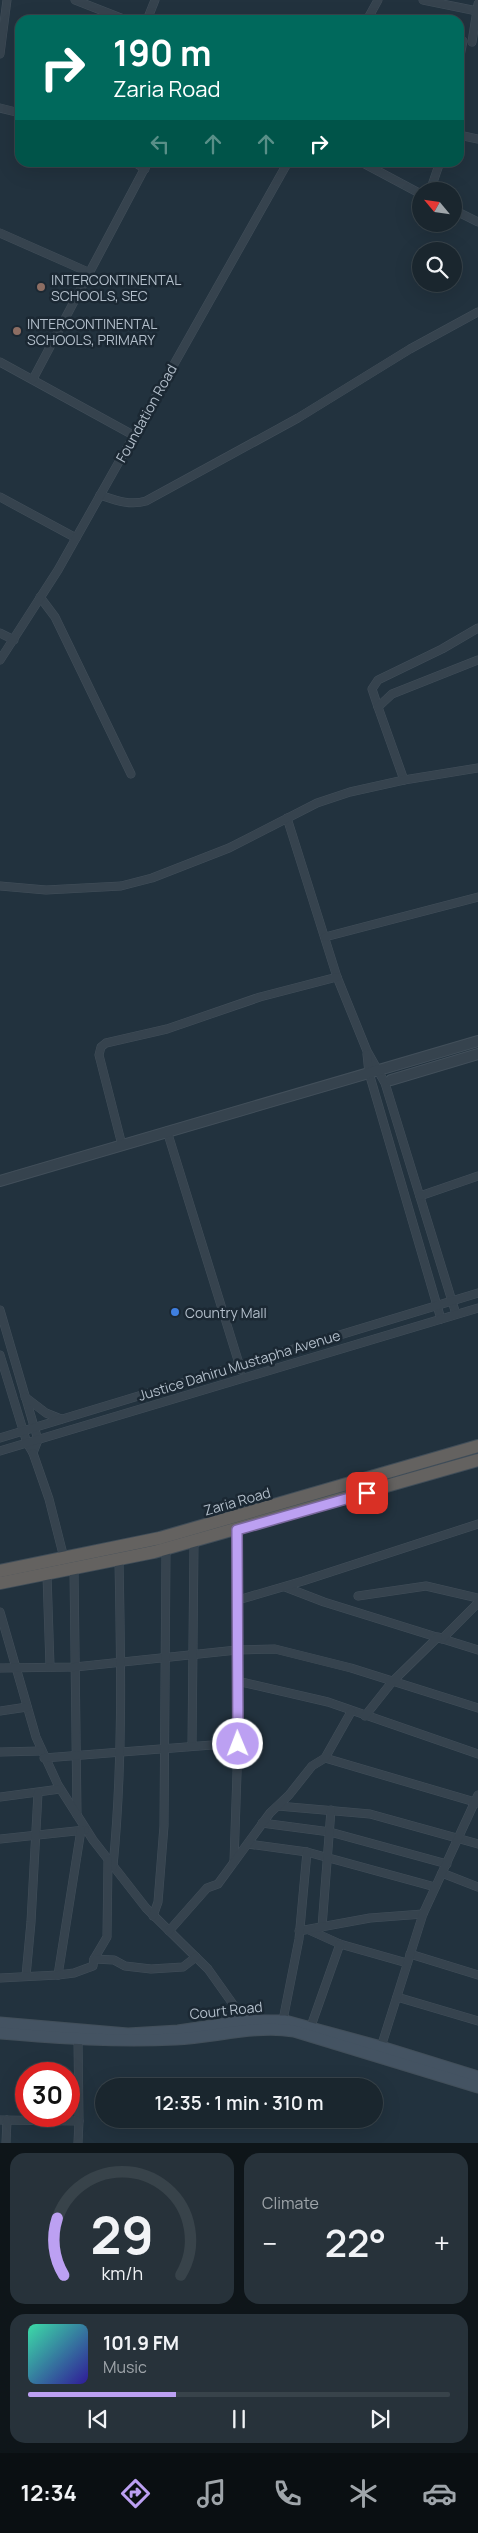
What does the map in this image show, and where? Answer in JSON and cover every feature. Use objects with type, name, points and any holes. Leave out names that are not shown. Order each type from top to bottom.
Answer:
[{"type":"highway","name":"Zaria Road","points":[[0,1571],[160,1538],[478,1446]]},
{"type":"highway","name":"Zaria Road","points":[[0,1584],[119,1561],[194,1542],[478,1460]]},
{"type":"main road","name":"Court Road","points":[[0,2022],[128,2034],[178,2031],[245,2021],[283,2020],[311,2026],[478,2078]]},
{"type":"main road","name":"Court Road","points":[[0,2033],[132,2041],[183,2039],[245,2030],[277,2029],[478,2078]]},
{"type":"street","points":[[0,54],[6,0]]},
{"type":"street","points":[[75,0],[113,15]]},
{"type":"street","points":[[149,15],[155,0]]},
{"type":"street","points":[[423,0],[477,7],[475,42]]},
{"type":"street","points":[[369,15],[375,1]]},
{"type":"street","points":[[0,108],[15,112]]},
{"type":"street","points":[[464,136],[478,139]]},
{"type":"street","points":[[33,379],[88,272],[145,167]]},
{"type":"street","name":"Foundation Road","points":[[0,660],[76,538],[285,167]]},
{"type":"street","points":[[370,167],[412,189]]},
{"type":"street","points":[[433,182],[438,167]]},
{"type":"street","points":[[462,214],[478,222]]},
{"type":"street","points":[[0,233],[88,272]]},
{"type":"street","points":[[100,495],[120,502],[137,504],[146,501],[298,418],[410,349],[478,312]]},
{"type":"street","points":[[0,362],[133,435]]},
{"type":"street","points":[[0,497],[76,538]]},
{"type":"street","points":[[40,597],[55,617],[131,774]]},
{"type":"street","points":[[404,780],[372,689],[378,680],[442,649],[478,628]]},
{"type":"street","points":[[0,633],[14,640]]},
{"type":"street","points":[[378,707],[392,694],[478,660]]},
{"type":"street","points":[[0,886],[56,889],[120,886],[152,878],[229,848],[287,818],[350,792],[404,780],[478,768]]},
{"type":"street","points":[[287,818],[337,977],[367,1051],[420,1196],[456,1314]]},
{"type":"street","points":[[325,937],[478,897]]},
{"type":"street","points":[[122,1144],[99,1055],[101,1047],[106,1043],[167,1029],[260,997],[337,977]]},
{"type":"street","points":[[0,1180],[478,1041]]},
{"type":"street","points":[[391,1080],[478,1054]]},
{"type":"street","points":[[374,1072],[441,1319]]},
{"type":"street","points":[[167,1131],[240,1365],[242,1377]]},
{"type":"street","points":[[420,1196],[478,1176]]},
{"type":"street","name":"Justice Dahiru Mustapha Avenue","points":[[0,1438],[478,1293]]},
{"type":"street","points":[[0,1451],[242,1377],[478,1308]]},
{"type":"street","points":[[0,1310],[38,1440],[34,1452]]},
{"type":"street","points":[[0,1354],[27,1443],[34,1452],[49,1499],[64,1558]]},
{"type":"street","points":[[25,1397],[46,1413],[61,1419]]},
{"type":"street","points":[[238,1600],[478,1524]]},
{"type":"street","points":[[234,1862],[238,1744],[237,1530]]},
{"type":"street","points":[[192,1746],[194,1542]]},
{"type":"street","points":[[153,1916],[158,1902],[164,1826],[166,1549]]},
{"type":"street","points":[[0,1978],[74,1973],[93,1966],[94,1959],[107,1937],[120,1752],[119,1561]]},
{"type":"street","points":[[74,1570],[77,1815]]},
{"type":"street","points":[[46,1575],[50,1666]]},
{"type":"street","points":[[285,1586],[324,1602],[478,1650]]},
{"type":"street","points":[[358,1596],[426,1586],[478,1598]]},
{"type":"street","points":[[365,1716],[392,1682],[478,1603]]},
{"type":"street","points":[[0,1612],[42,1754],[60,1790],[77,1815],[83,1830],[153,1916],[196,1956],[245,2021]]},
{"type":"street","points":[[0,1668],[16,1666],[75,1667],[237,1650],[286,1651],[478,1708]]},
{"type":"street","points":[[237,1682],[304,1695],[478,1754]]},
{"type":"street","points":[[0,1711],[27,1707]]},
{"type":"street","points":[[169,1931],[207,1888],[218,1884],[262,1823],[309,1769],[325,1758],[352,1712]]},
{"type":"street","points":[[0,1752],[77,1756],[238,1744]]},
{"type":"street","points":[[325,1758],[477,1800],[423,1914],[381,2047]]},
{"type":"street","points":[[0,1798],[60,1790]]},
{"type":"street","points":[[26,1976],[38,1793]]},
{"type":"street","points":[[278,1806],[370,1814],[478,1844]]},
{"type":"street","points":[[322,1927],[331,1810]]},
{"type":"street","points":[[262,1823],[330,1832],[447,1864]]},
{"type":"street","points":[[0,1839],[83,1830]]},
{"type":"street","points":[[58,1975],[83,1830]]},
{"type":"street","points":[[248,1844],[307,1852],[435,1887]]},
{"type":"street","points":[[283,2020],[299,1931],[307,1852]]},
{"type":"street","points":[[442,1873],[478,1887]]},
{"type":"street","points":[[299,1931],[370,1918],[423,1914]]},
{"type":"street","points":[[309,1930],[340,1944],[407,1964]]},
{"type":"street","points":[[311,2026],[340,1944]]},
{"type":"street","points":[[410,1954],[478,1975]]},
{"type":"street","points":[[94,1959],[114,1960],[125,1966],[151,1969],[183,1967],[196,1956]]},
{"type":"street","points":[[397,1997],[478,2021]]},
{"type":"street","points":[[78,2039],[78,2062]]},
{"type":"street","points":[[4,2120],[6,2143]]},
{"type":"street","points":[[78,2143],[79,2127]]},
{"type":"place","name":"INTERCONTINENTAL SCHOOLS, SEC","points":[[41,287]]},
{"type":"place","name":"INTERCONTINENTAL SCHOOLS, PRIMARY","points":[[17,331]]},
{"type":"place","name":"Country Mall","points":[[175,1312]]},
{"type":"route","points":[[238,1744],[237,1530],[367,1493]]}]
